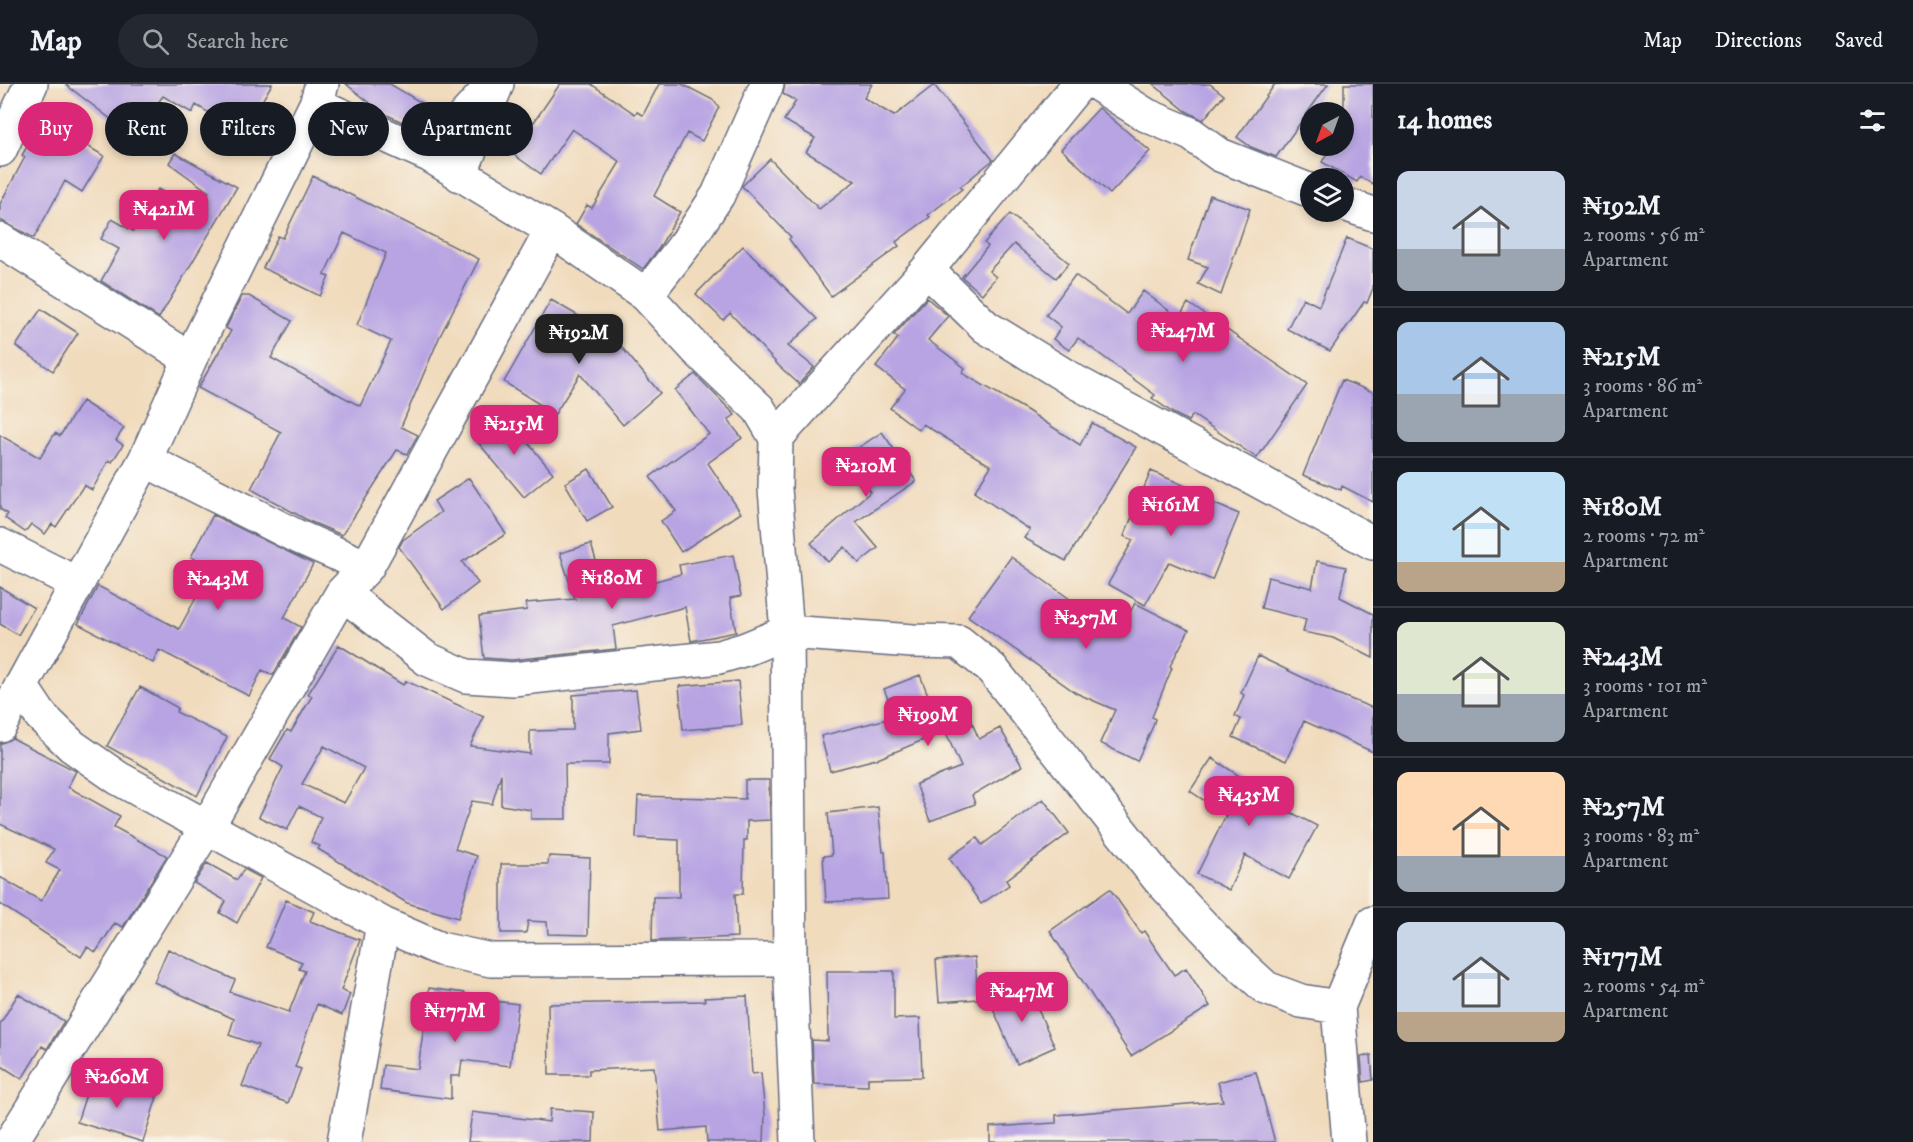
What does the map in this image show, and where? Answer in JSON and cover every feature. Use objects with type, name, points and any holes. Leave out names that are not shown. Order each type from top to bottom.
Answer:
[{"type":"street","points":[[0,150],[31,84]]},
{"type":"street","points":[[477,102],[493,84]]},
{"type":"street","points":[[460,175],[497,84]]},
{"type":"street","points":[[646,295],[687,242],[718,195],[767,84]]},
{"type":"street","points":[[776,438],[927,270],[1079,84]]},
{"type":"street","points":[[1097,84],[1146,115],[1191,134],[1220,155],[1300,187]]},
{"type":"street","points":[[0,725],[145,460],[190,358],[319,94],[401,139]]},
{"type":"street","points":[[431,156],[552,230],[646,295],[698,351],[759,409],[776,438],[775,489],[787,632],[790,959],[798,1142]]},
{"type":"street","points":[[1354,207],[1373,214]]},
{"type":"street","points":[[11,1142],[207,827],[342,593],[367,567],[552,230]]},
{"type":"street","points":[[0,240],[190,358]]},
{"type":"street","points":[[927,270],[986,327],[1074,381],[1373,543]]},
{"type":"street","points":[[145,460],[294,535],[367,567]]},
{"type":"street","points":[[0,545],[76,583]]},
{"type":"street","points":[[342,593],[427,659],[466,676],[513,679],[719,657],[746,649],[787,632],[959,642],[992,669],[1158,878],[1230,955],[1266,988],[1301,1001],[1338,1007]]},
{"type":"street","points":[[21,686],[41,716],[72,746],[118,778],[383,924],[440,949],[491,960],[790,959]]},
{"type":"street","points":[[1350,1142],[1338,1007],[1373,923]]},
{"type":"street","points":[[344,1142],[383,924]]},
{"type":"building","points":[[65,84],[272,84],[261,102],[200,102],[200,107],[196,105],[192,113],[188,111],[188,102],[173,102],[163,96],[158,102],[105,102],[105,115],[93,105],[93,102],[89,102]]},
{"type":"building","points":[[346,84],[390,84],[420,102],[401,102],[401,121],[389,116],[389,102],[369,102]]},
{"type":"building","points":[[560,84],[591,84],[635,114],[637,112],[643,115],[659,84],[682,84],[713,100],[719,107],[702,141],[687,133],[654,196],[680,212],[659,248],[643,269],[576,224],[587,205],[592,208],[620,162],[572,129],[541,174],[515,156],[533,156],[534,122]]},
{"type":"building","points":[[785,84],[872,84],[864,98],[894,116],[934,85],[993,160],[960,187],[962,189],[928,215],[930,217],[896,242],[899,246],[831,296],[789,239],[791,237],[742,186],[770,159],[819,209],[855,181],[806,152],[815,138],[784,120],[796,101],[783,94]]},
{"type":"building","points":[[1153,84],[1210,84],[1224,95],[1203,120],[1186,111]]},
{"type":"building","points":[[1275,84],[1328,84],[1315,102],[1300,102],[1300,123],[1276,157],[1251,147],[1237,137]]},
{"type":"building","points":[[1344,84],[1373,84],[1373,184],[1360,177],[1357,182],[1354,180],[1354,168],[1332,168],[1322,162],[1325,156],[1354,156],[1354,102],[1344,102]]},
{"type":"building","points":[[1099,108],[1150,151],[1110,194],[1061,149]]},
{"type":"building","points":[[93,149],[104,156],[82,192],[65,181],[34,238],[0,220],[0,204],[24,156],[93,156]]},
{"type":"building","points":[[173,156],[180,156],[237,187],[159,318],[101,281],[119,249],[101,239],[112,219],[133,231],[158,189],[196,212],[209,192],[169,163]]},
{"type":"building","points":[[313,176],[479,259],[439,338],[401,427],[418,435],[407,454],[397,450],[342,535],[309,521],[251,489],[281,432],[198,388],[231,331],[226,328],[242,296],[249,296],[292,321],[271,358],[360,406],[391,341],[357,325],[386,253],[344,233],[324,275],[329,277],[320,296],[263,268],[278,236],[283,238]]},
{"type":"building","points":[[1210,195],[1250,209],[1221,295],[1198,284],[1208,267],[1188,260]]},
{"type":"building","points":[[1010,214],[1069,263],[1056,278],[1014,244],[989,271],[996,277],[982,294],[962,277],[988,246],[984,243]]},
{"type":"building","points":[[1347,238],[1373,249],[1373,288],[1367,303],[1364,302],[1330,351],[1287,329],[1303,298],[1319,306]]},
{"type":"building","points":[[743,246],[817,319],[788,346],[814,367],[799,384],[730,313],[723,320],[696,294]]},
{"type":"building","points":[[1075,275],[1127,314],[1143,291],[1179,318],[1188,303],[1307,385],[1257,458],[1193,415],[1188,421],[1173,413],[1152,398],[1155,395],[1078,338],[1069,350],[1053,339],[1061,327],[1046,315]]},
{"type":"building","points":[[927,298],[948,316],[928,340],[965,368],[962,373],[1028,411],[1080,445],[1092,423],[1136,447],[1066,561],[1024,538],[1030,530],[974,492],[991,466],[923,424],[919,430],[890,408],[905,389],[876,367],[898,338],[894,335]]},
{"type":"building","points":[[551,300],[620,340],[618,343],[660,393],[623,425],[580,374],[555,414],[504,382]]},
{"type":"building","points":[[41,309],[78,333],[53,371],[16,346]]},
{"type":"building","points":[[695,374],[735,415],[728,420],[742,438],[708,463],[741,513],[681,552],[661,521],[676,511],[650,477],[709,434],[675,390]]},
{"type":"building","points":[[1342,380],[1373,392],[1373,502],[1342,486],[1341,490],[1303,475]]},
{"type":"building","points":[[82,401],[124,428],[116,440],[123,445],[112,462],[109,460],[92,490],[84,485],[56,527],[52,524],[45,534],[31,524],[25,532],[5,518],[8,514],[0,509],[0,435],[40,458],[55,433],[60,436]]},
{"type":"building","points":[[505,415],[553,473],[524,497],[476,440]]},
{"type":"building","points":[[882,432],[916,481],[856,522],[878,548],[859,563],[845,547],[828,562],[811,543],[870,492],[845,457]]},
{"type":"building","points":[[589,469],[612,507],[587,521],[565,483]]},
{"type":"building","points":[[1151,471],[1190,488],[1188,493],[1239,514],[1212,580],[1169,562],[1145,605],[1108,584],[1133,540],[1124,536]]},
{"type":"building","points":[[469,478],[506,534],[462,562],[478,583],[444,609],[399,547],[403,540],[441,512],[434,501]]},
{"type":"building","points":[[213,515],[313,564],[284,618],[301,627],[273,675],[262,670],[249,696],[159,650],[153,663],[78,624],[98,586],[179,629],[212,568],[191,557]]},
{"type":"building","points":[[591,544],[605,591],[609,591],[609,594],[681,574],[679,565],[733,555],[741,596],[730,598],[736,632],[691,641],[685,607],[613,626],[616,649],[512,660],[484,658],[479,616],[527,610],[526,603],[575,599],[560,553]]},
{"type":"building","points":[[1011,557],[1119,634],[1135,603],[1189,630],[1170,666],[1172,668],[1152,717],[1155,719],[1153,726],[1137,761],[1100,743],[1115,710],[1076,693],[968,616]]},
{"type":"building","points":[[1317,561],[1346,567],[1340,597],[1373,614],[1373,658],[1333,638],[1303,632],[1306,619],[1261,608],[1268,577],[1312,588]]},
{"type":"building","points":[[0,587],[34,608],[18,635],[0,624]]},
{"type":"building","points":[[339,645],[403,685],[406,681],[484,717],[470,746],[530,754],[530,731],[573,730],[573,695],[636,690],[641,729],[609,733],[609,764],[565,764],[566,819],[531,819],[531,810],[501,805],[501,774],[492,804],[472,801],[455,849],[477,856],[458,918],[407,903],[318,849],[320,846],[311,842],[321,817],[299,806],[287,830],[259,817],[283,767],[270,759],[287,730],[291,732],[312,696],[308,694]],"holes":[[[324,746],[364,768],[344,803],[302,784]]]},
{"type":"building","points":[[1258,656],[1335,693],[1373,708],[1373,752],[1304,721],[1286,761],[1233,737],[1241,719],[1235,716],[1244,695],[1241,693]]},
{"type":"building","points":[[920,675],[934,710],[961,698],[979,739],[1000,728],[1022,766],[972,795],[975,804],[930,821],[916,784],[961,767],[945,731],[880,758],[830,771],[821,736],[895,717],[884,689]]},
{"type":"building","points":[[738,681],[742,725],[683,730],[679,686]]},
{"type":"building","points":[[140,687],[178,708],[176,712],[227,737],[197,796],[107,746]]},
{"type":"building","points":[[12,738],[76,771],[68,787],[120,816],[114,827],[167,856],[123,927],[115,923],[96,952],[87,947],[81,957],[0,904],[0,877],[41,901],[60,870],[46,863],[54,849],[0,824],[0,744]]},
{"type":"building","points":[[1212,758],[1279,802],[1277,805],[1317,826],[1289,879],[1245,855],[1229,890],[1197,874],[1226,815],[1190,791]]},
{"type":"building","points":[[745,780],[769,780],[770,820],[747,821],[747,840],[744,840],[743,894],[735,894],[737,937],[652,941],[653,897],[679,897],[679,840],[636,838],[638,796],[745,799]]},
{"type":"building","points":[[1043,799],[1069,833],[1006,880],[1009,885],[981,904],[949,858],[977,838],[982,845]]},
{"type":"building","points":[[878,807],[883,852],[885,852],[888,899],[826,902],[823,856],[832,855],[828,813]]},
{"type":"building","points":[[549,856],[590,858],[588,935],[548,934],[547,922],[528,921],[526,933],[501,933],[501,864],[548,864]]},
{"type":"building","points":[[207,863],[237,880],[244,869],[261,878],[237,923],[220,913],[226,901],[194,883]]},
{"type":"building","points":[[1110,889],[1141,933],[1144,931],[1174,975],[1186,968],[1210,1006],[1131,1056],[1050,931]]},
{"type":"building","points":[[286,900],[314,912],[310,921],[360,940],[341,990],[350,994],[342,1015],[317,1004],[295,1067],[301,1069],[288,1103],[242,1086],[258,1045],[229,1035],[234,1019],[154,982],[168,949],[235,980],[230,992],[289,1012],[305,971],[299,969],[302,962],[266,947]]},
{"type":"building","points":[[975,957],[978,999],[939,1002],[936,960]]},
{"type":"building","points":[[827,971],[894,971],[894,1019],[920,1018],[922,1077],[868,1078],[868,1086],[814,1084],[812,1040],[828,1041]]},
{"type":"building","points":[[1026,983],[1055,1047],[1017,1064],[989,999]]},
{"type":"building","points":[[429,988],[465,993],[464,997],[518,1004],[510,1066],[462,1060],[460,1076],[451,1076],[451,1099],[380,1090],[383,1065],[418,1069]]},
{"type":"building","points":[[18,994],[64,1021],[47,1049],[42,1046],[22,1079],[0,1065],[0,1024]]},
{"type":"building","points":[[747,996],[752,1074],[761,1073],[765,1115],[764,1142],[707,1142],[706,1127],[660,1131],[654,1067],[589,1070],[589,1075],[549,1075],[548,1004],[705,1001],[704,998]]},
{"type":"building","points":[[1371,1055],[1373,1080],[1363,1082],[1361,1057]]},
{"type":"building","points":[[1256,1072],[1275,1142],[990,1142],[990,1127],[1056,1123],[1056,1115],[1223,1101],[1218,1082]]},
{"type":"building","points":[[92,1076],[157,1097],[143,1142],[77,1122]]},
{"type":"building","points":[[550,1109],[594,1112],[593,1142],[468,1142],[472,1112],[549,1122]]}]
